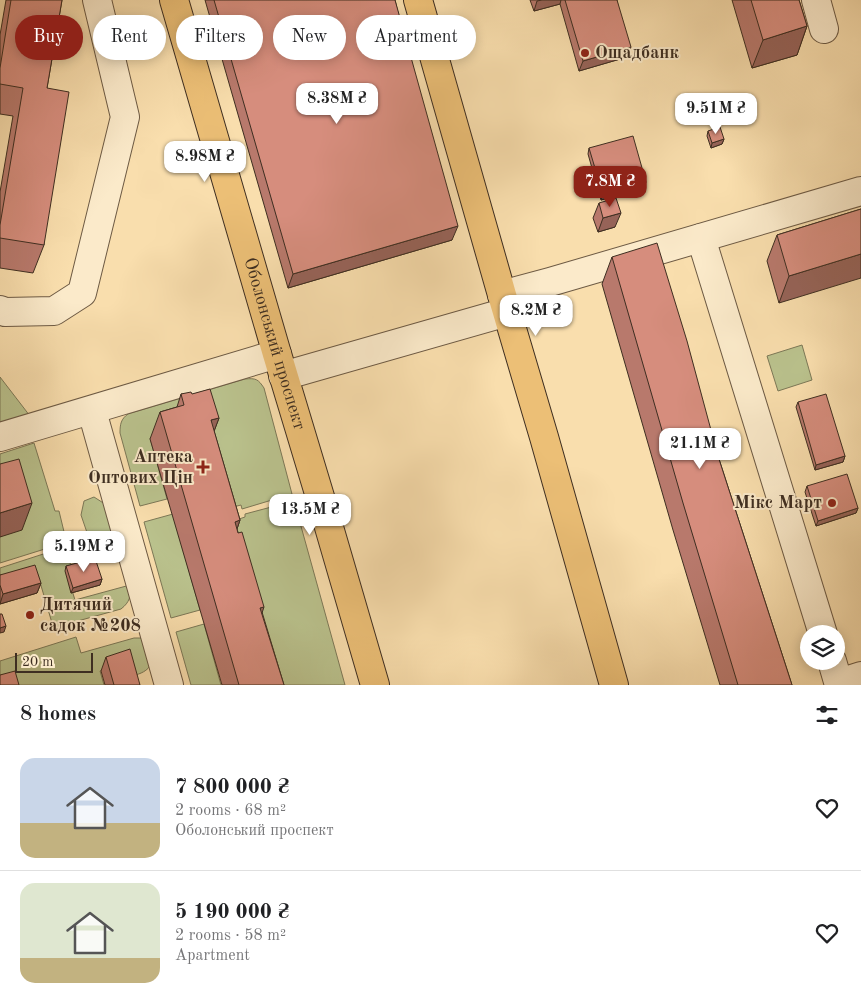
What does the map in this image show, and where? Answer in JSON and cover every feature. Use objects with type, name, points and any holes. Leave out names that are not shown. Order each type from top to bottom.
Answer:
[{"type":"main road","name":"Оболонський проспект","points":[[174,0],[374,685]]},
{"type":"main road","points":[[418,0],[614,685]]},
{"type":"lane","points":[[0,310],[6,312],[54,311],[82,293],[126,117],[97,0]]},
{"type":"lane","points":[[816,0],[824,29]]},
{"type":"lane","points":[[0,437],[92,410],[280,365],[505,304],[550,282],[861,191]]},
{"type":"lane","points":[[701,238],[821,625]]},
{"type":"lane","points":[[92,410],[169,685]]},
{"type":"green space","points":[[802,345],[812,380],[778,391],[767,356]]},
{"type":"green space","points":[[0,377],[30,416],[0,424]]},
{"type":"green space","points":[[245,379],[256,380],[264,388],[292,494],[242,509],[241,505],[225,509],[173,431],[150,438],[167,499],[140,506],[120,433],[122,420],[128,414]]},
{"type":"green space","points":[[34,443],[55,511],[59,511],[66,540],[64,543],[0,563],[0,454]]},
{"type":"green space","points":[[94,497],[108,506],[120,550],[95,556],[81,515],[84,501]]},
{"type":"green space","points":[[294,501],[345,685],[270,685],[230,522],[245,517],[245,514]]},
{"type":"green space","points":[[173,514],[200,610],[171,618],[144,522]]},
{"type":"green space","points":[[65,547],[77,585],[71,587],[75,600],[130,585],[129,598],[121,609],[56,627],[52,623],[37,572],[0,584],[0,568]]},
{"type":"green space","points":[[204,624],[221,685],[191,685],[176,632]]},
{"type":"green space","points":[[76,637],[81,653],[134,638],[145,639],[150,666],[144,672],[130,677],[125,663],[100,671],[104,685],[0,685],[0,661]]},
{"type":"building","points":[[11,0],[62,0],[59,15],[15,15],[15,60],[52,60],[47,88],[69,92],[44,245],[0,238],[0,225],[23,88],[0,84],[0,68]]},
{"type":"building","points":[[214,0],[395,0],[399,15],[356,15],[356,60],[412,60],[458,226],[293,274],[231,60],[263,60],[263,15],[218,15]]},
{"type":"building","points":[[565,0],[617,0],[631,47],[583,61]]},
{"type":"building","points":[[751,0],[799,0],[807,26],[763,40]]},
{"type":"building","points":[[720,127],[724,139],[712,143],[708,131]]},
{"type":"building","points":[[633,136],[646,182],[603,195],[589,148]]},
{"type":"building","points":[[616,198],[621,213],[603,218],[599,203]]},
{"type":"building","points":[[861,209],[861,254],[789,276],[777,235]]},
{"type":"building","points":[[657,243],[687,341],[718,456],[792,685],[738,685],[612,257]]},
{"type":"building","points":[[210,389],[219,418],[211,420],[240,520],[235,522],[238,533],[242,532],[264,607],[260,608],[284,685],[239,685],[160,412],[184,405],[181,394],[191,392],[192,394]]},
{"type":"building","points":[[826,394],[845,456],[816,465],[798,402]]},
{"type":"building","points":[[19,459],[32,503],[0,513],[0,464]]},
{"type":"building","points":[[847,474],[858,508],[818,521],[807,486]]},
{"type":"building","points":[[95,558],[102,579],[73,588],[66,566]]},
{"type":"building","points":[[35,565],[41,583],[3,594],[0,585],[0,575]]},
{"type":"building","points":[[0,614],[2,614],[6,626],[0,628]]},
{"type":"building","points":[[130,649],[140,685],[114,685],[106,657]]},
{"type":"building","points":[[15,671],[19,685],[0,685],[0,675]]},
{"type":"place","name":"Ощадбанк","points":[[585,53]]},
{"type":"place","name":"Аптека Оптових Цін","points":[[203,467]]},
{"type":"place","name":"Мікс Март","points":[[832,503]]},
{"type":"place","name":"Дитячий садок №208","points":[[30,615]]}]
